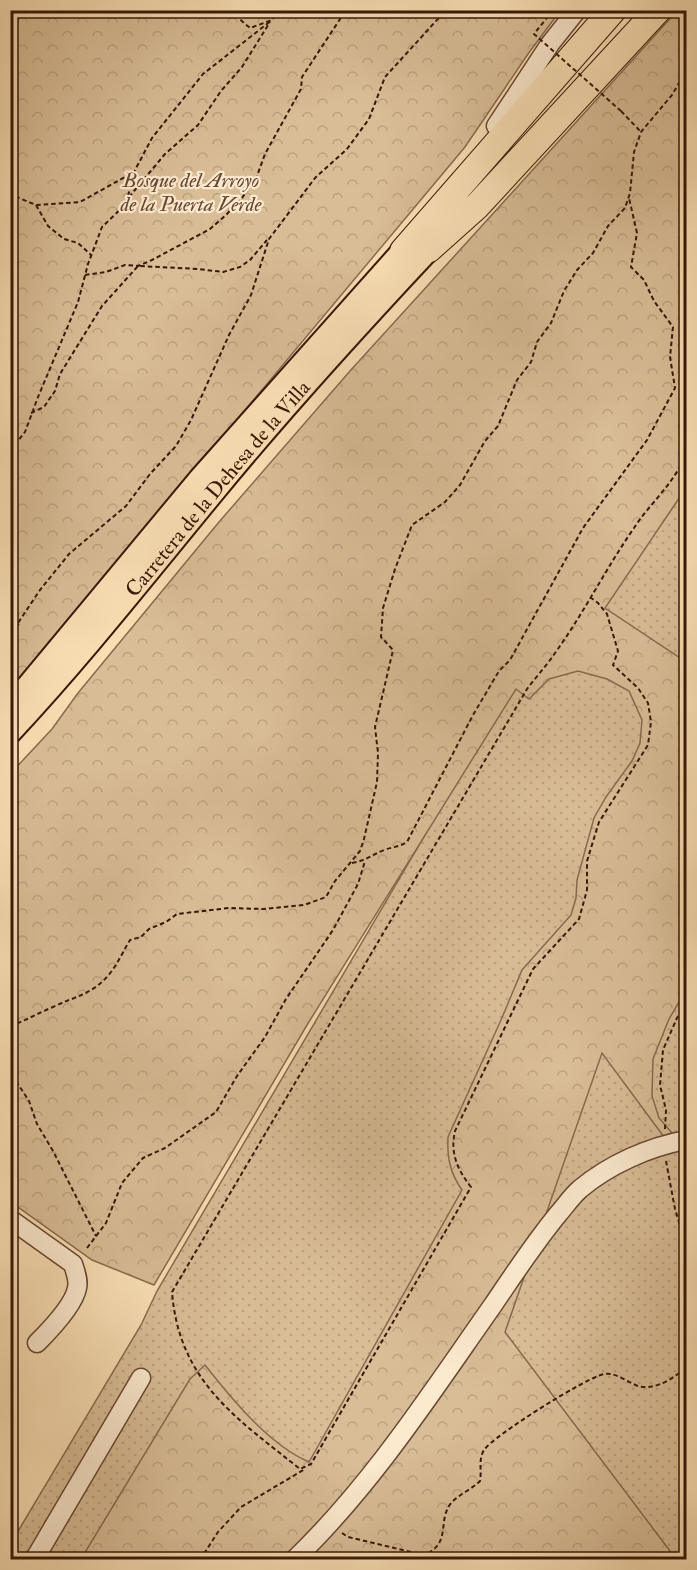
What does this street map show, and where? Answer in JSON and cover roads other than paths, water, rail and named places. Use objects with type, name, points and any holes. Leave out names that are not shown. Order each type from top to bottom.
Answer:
[{"type":"highway","points":[[403,251],[447,183],[597,10]]},
{"type":"highway","points":[[403,251],[613,10]]},
{"type":"highway","points":[[429,249],[636,10]]},
{"type":"highway","points":[[429,249],[477,206],[658,10]]},
{"type":"main road","name":"Carretera de la Dehesa de la Villa","points":[[10,732],[45,694],[298,393],[429,249]]},
{"type":"main road","name":"Carretera de la Dehesa de la Villa","points":[[10,705],[208,470],[403,251]]},
{"type":"street","points":[[496,126],[550,44],[577,10]]},
{"type":"street","points":[[294,1560],[329,1525],[381,1461],[543,1232],[578,1191],[600,1173],[664,1144],[687,1140]]},
{"type":"street","points":[[10,1219],[72,1264],[76,1274],[77,1289],[63,1315],[37,1343]]},
{"type":"street","points":[[34,1560],[141,1378]]},
{"type":"park label","name":"Bosque del Arroyo de la Puerta Verde","points":[[191,192]]}]
